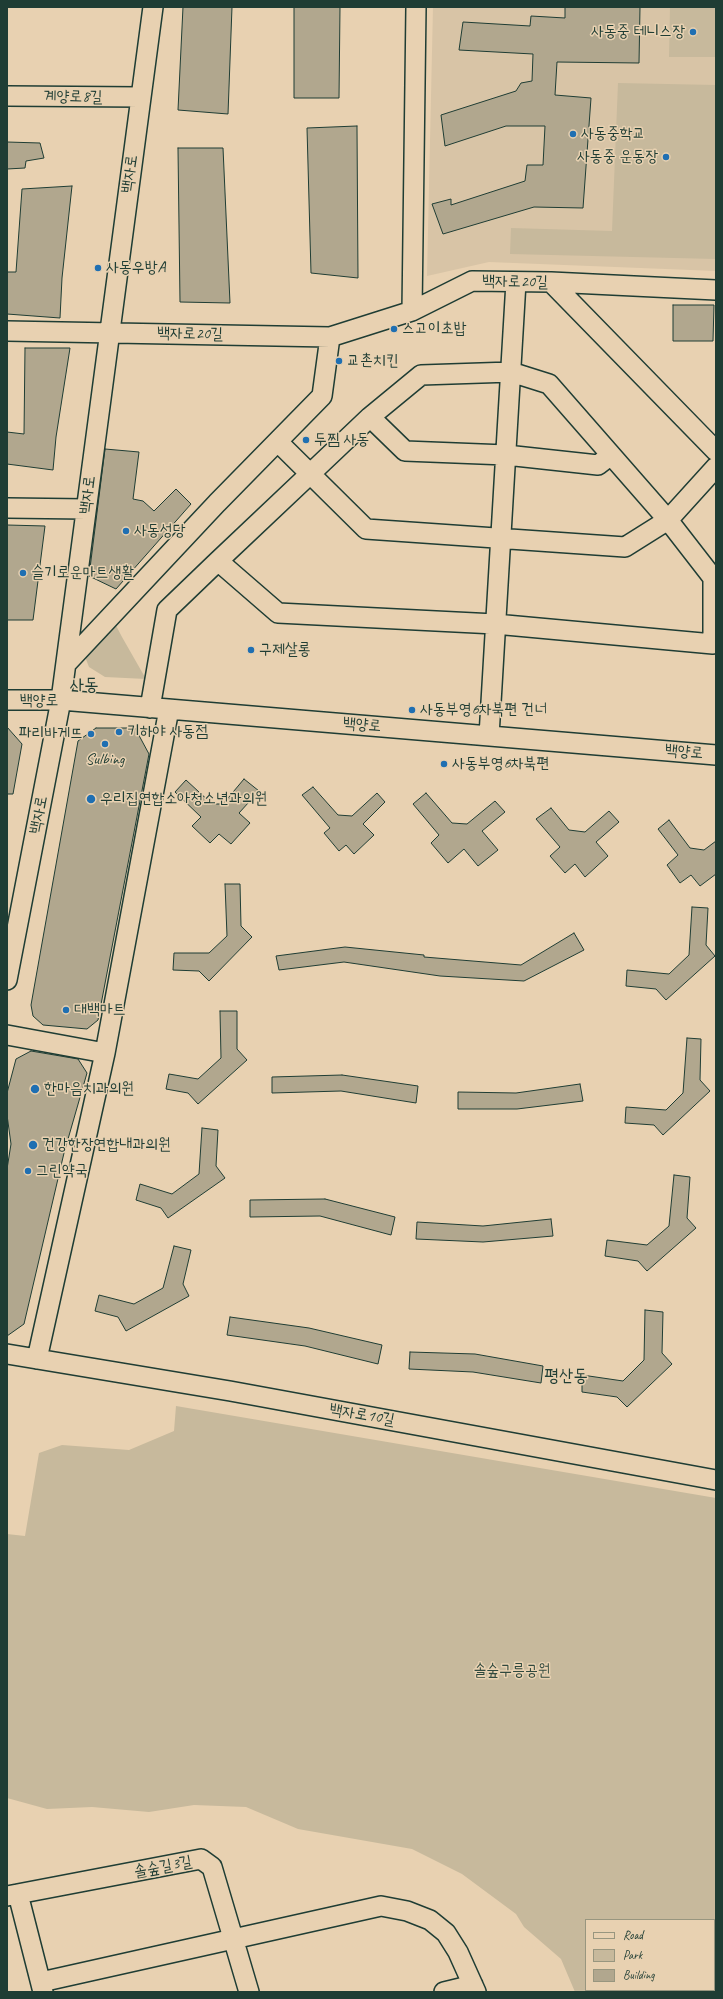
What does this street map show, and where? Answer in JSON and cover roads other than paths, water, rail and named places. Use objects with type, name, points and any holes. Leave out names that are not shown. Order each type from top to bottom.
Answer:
[{"type":"street","name":"백자로","points":[[7,980],[61,700],[153,7]]},
{"type":"street","points":[[412,311],[416,7]]},
{"type":"street","name":"계양로8길","points":[[7,96],[140,98]]},
{"type":"street","name":"백자로20길","points":[[7,331],[330,337],[412,311],[472,281],[552,282],[716,290]]},
{"type":"street","points":[[488,736],[516,282]]},
{"type":"street","points":[[552,282],[716,451]]},
{"type":"street","points":[[66,664],[217,503],[322,396],[330,337]]},
{"type":"street","points":[[37,1359],[105,1053],[160,709],[167,610],[370,417],[421,374],[511,372],[549,384],[668,520],[713,578],[713,644],[495,624],[278,613],[218,562]]},
{"type":"street","points":[[370,417],[405,451],[506,455],[598,465],[611,454]]},
{"type":"street","points":[[278,442],[366,529],[625,546],[668,520],[716,468]]},
{"type":"street","points":[[7,508],[86,509]]},
{"type":"street","name":"백양로","points":[[7,700],[61,700],[716,755]]},
{"type":"street","points":[[7,1035],[105,1053]]},
{"type":"street","name":"백자로10길","points":[[7,1354],[238,1392],[716,1480]]},
{"type":"street","name":"솔숲길3길","points":[[13,1895],[201,1859],[212,1867],[249,1992]]},
{"type":"street","points":[[13,1895],[42,1987],[233,1939],[381,1906],[407,1911],[430,1920],[446,1933],[458,1952],[475,1988],[444,1992]]},
{"type":"place","name":"사동중 테니스장","points":[[693,32]]},
{"type":"place","name":"사동중학교","points":[[573,134]]},
{"type":"place","name":"사동중 운동장","points":[[666,157]]},
{"type":"place","name":"사동우방A","points":[[98,268]]},
{"type":"place","name":"스고이초밥","points":[[394,329]]},
{"type":"place","name":"교촌치킨","points":[[339,361]]},
{"type":"place","name":"두찜 사동","points":[[306,440]]},
{"type":"place","name":"사동성당","points":[[126,531]]},
{"type":"place","name":"슬기로운마트생활","points":[[23,573]]},
{"type":"place","name":"구제살롱","points":[[251,650]]},
{"type":"place","name":"사동부영6차북편 건너","points":[[412,710]]},
{"type":"place","name":"키하야 사동점","points":[[119,732]]},
{"type":"place","name":"파리바게뜨","points":[[91,734]]},
{"type":"place","name":"Sulbing","points":[[105,744]]},
{"type":"place","name":"사동부영6차북편","points":[[444,764]]},
{"type":"place","name":"우리집연합소아청소년과의원","points":[[91,799]]},
{"type":"place","name":"대백마트","points":[[66,1010]]},
{"type":"place","name":"한마음치과의원","points":[[35,1089]]},
{"type":"place","name":"건강한장연합내과의원","points":[[33,1145]]},
{"type":"place","name":"그린약국","points":[[28,1171]]},
{"type":"district","name":"사동","points":[[84,685]]},
{"type":"district","name":"평산동","points":[[566,1376]]},
{"type":"park label","name":"솔숲구릉공원","points":[[512,1671]]}]
